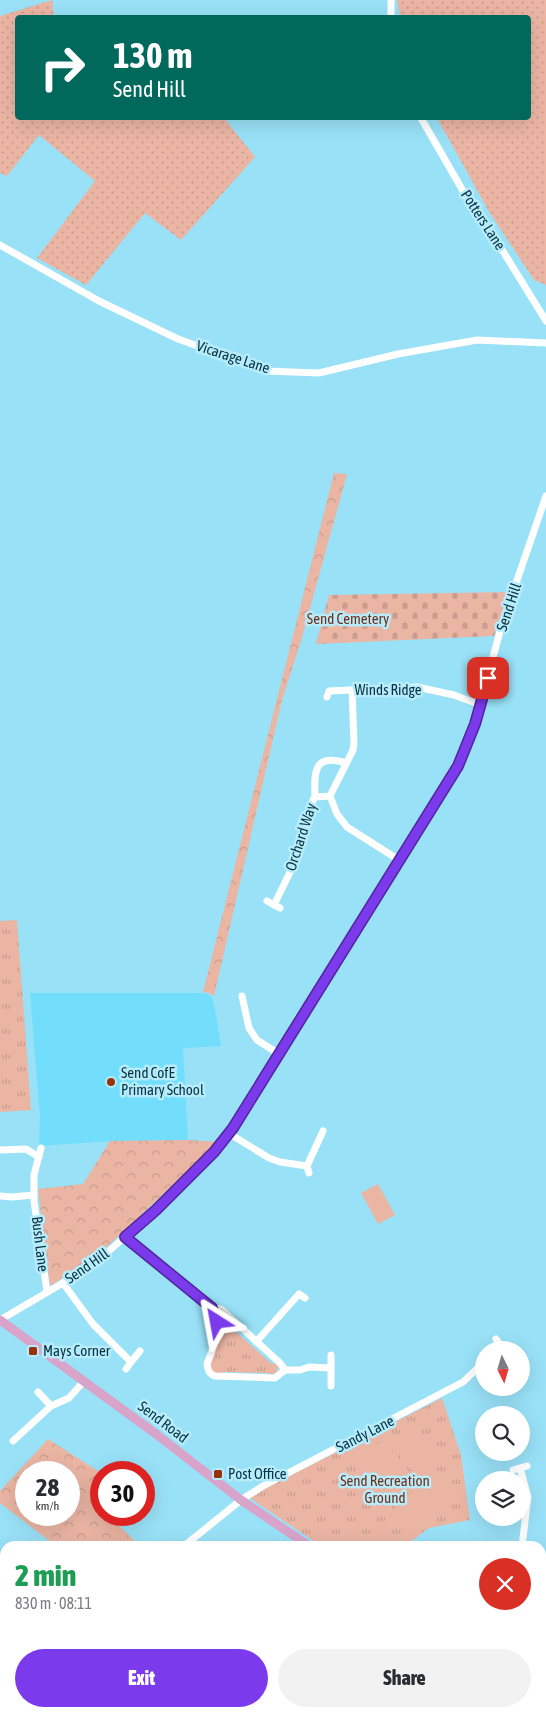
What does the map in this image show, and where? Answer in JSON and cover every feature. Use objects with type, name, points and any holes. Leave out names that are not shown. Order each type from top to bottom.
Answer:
[{"type":"main road","name":"Send Road","points":[[0,1320],[84,1380],[241,1500],[301,1541]]},
{"type":"street","points":[[391,0],[391,15]]},
{"type":"street","name":"Potters Lane","points":[[422,120],[478,217],[501,248],[546,321]]},
{"type":"street","name":"Vicarage Lane","points":[[0,245],[98,301],[160,331],[267,371],[319,373],[398,354],[477,340],[546,343]]},
{"type":"street","name":"Send Hill","points":[[0,1320],[100,1259],[233,1138],[279,1054],[458,766],[475,724],[502,624],[546,496]]},
{"type":"street","name":"Winds Ridge","points":[[327,697],[329,691],[418,688],[446,693],[481,705]]},
{"type":"street","name":"Orchard Way","points":[[352,690],[353,750],[330,796],[337,814],[347,827],[399,860]]},
{"type":"street","name":"Orchard Way","points":[[274,905],[303,841],[315,796],[318,766],[324,760],[334,759],[346,763]]},
{"type":"street","name":"Orchard Way","points":[[315,796],[330,796]]},
{"type":"street","points":[[242,996],[247,1020],[253,1034],[257,1040],[279,1054]]},
{"type":"street","points":[[233,1138],[269,1158],[308,1170],[323,1131]]},
{"type":"street","name":"Bush Lane","points":[[41,1148],[34,1175],[34,1195],[47,1292]]},
{"type":"street","points":[[0,1150],[26,1149],[39,1157]]},
{"type":"street","name":"Bush Lane","points":[[0,1196],[34,1195]]},
{"type":"street","points":[[125,1237],[212,1308],[217,1322],[218,1333],[207,1364],[211,1374],[215,1376],[275,1378],[285,1370],[331,1368]]},
{"type":"street","points":[[63,1283],[93,1324],[131,1362]]},
{"type":"street","points":[[256,1342],[300,1294]]},
{"type":"street","points":[[212,1308],[221,1309],[280,1362],[285,1370]]},
{"type":"street","points":[[126,1369],[140,1351]]},
{"type":"street","points":[[331,1355],[331,1386]]},
{"type":"street","name":"Sandy Lane","points":[[190,1541],[241,1500],[263,1486],[463,1382],[475,1371]]},
{"type":"street","points":[[13,1441],[51,1406],[69,1398],[84,1380]]},
{"type":"street","points":[[38,1392],[51,1406]]},
{"type":"street","points":[[520,1468],[528,1497],[523,1541]]},
{"type":"shaded area","name":"Send CofE Primary School","points":[[30,993],[205,993],[211,996],[221,1046],[183,1048],[188,1140],[110,1141],[39,1146],[40,1117]]},
{"type":"green space","points":[[52,0],[54,15],[15,15],[15,120],[226,120],[255,157],[181,240],[145,213],[86,285],[37,258],[95,181],[39,135],[7,176],[0,173],[0,16]]},
{"type":"green space","points":[[397,0],[546,0],[546,285],[534,280],[488,210],[438,120],[531,120],[531,15],[400,15]]},
{"type":"green space","points":[[334,473],[347,474],[301,641],[282,700],[214,996],[203,992]]},
{"type":"green space","name":"Send Cemetery","points":[[509,592],[494,636],[316,644],[329,595]]},
{"type":"green space","points":[[17,920],[31,1110],[0,1112],[0,921]]},
{"type":"green space","points":[[188,1140],[219,1142],[97,1256],[50,1286],[38,1189],[83,1184],[110,1141]]},
{"type":"green space","points":[[378,1184],[395,1215],[378,1224],[361,1193]]},
{"type":"green space","points":[[220,1319],[229,1321],[235,1331],[271,1363],[278,1365],[277,1372],[271,1375],[268,1373],[224,1372],[218,1375],[211,1370],[211,1362],[220,1338]]},
{"type":"green space","name":"Send Recreation Ground","points":[[442,1398],[461,1455],[470,1520],[429,1528],[412,1541],[314,1541],[250,1498],[264,1489]]},
{"type":"green space","points":[[417,1425],[438,1466],[415,1478],[395,1436]]},
{"type":"green space","points":[[388,1438],[412,1483],[384,1498],[360,1454]]},
{"type":"green space","points":[[48,1439],[90,1466],[90,1526],[119,1526],[135,1541],[49,1541],[30,1526],[80,1526],[80,1461],[28,1461]]},
{"type":"green space","points":[[15,1475],[15,1515],[0,1503],[0,1491]]},
{"type":"green space","points":[[437,1477],[451,1504],[410,1529],[393,1504]]},
{"type":"place","name":"Send CofE Primary School","points":[[111,1082]]},
{"type":"place","name":"Mays Corner","points":[[33,1351]]},
{"type":"place","name":"Post Office","points":[[218,1474]]},
{"type":"route","points":[[217,1322],[212,1308],[125,1237],[156,1210],[214,1152],[233,1128],[458,766],[475,724],[488,678]]}]
